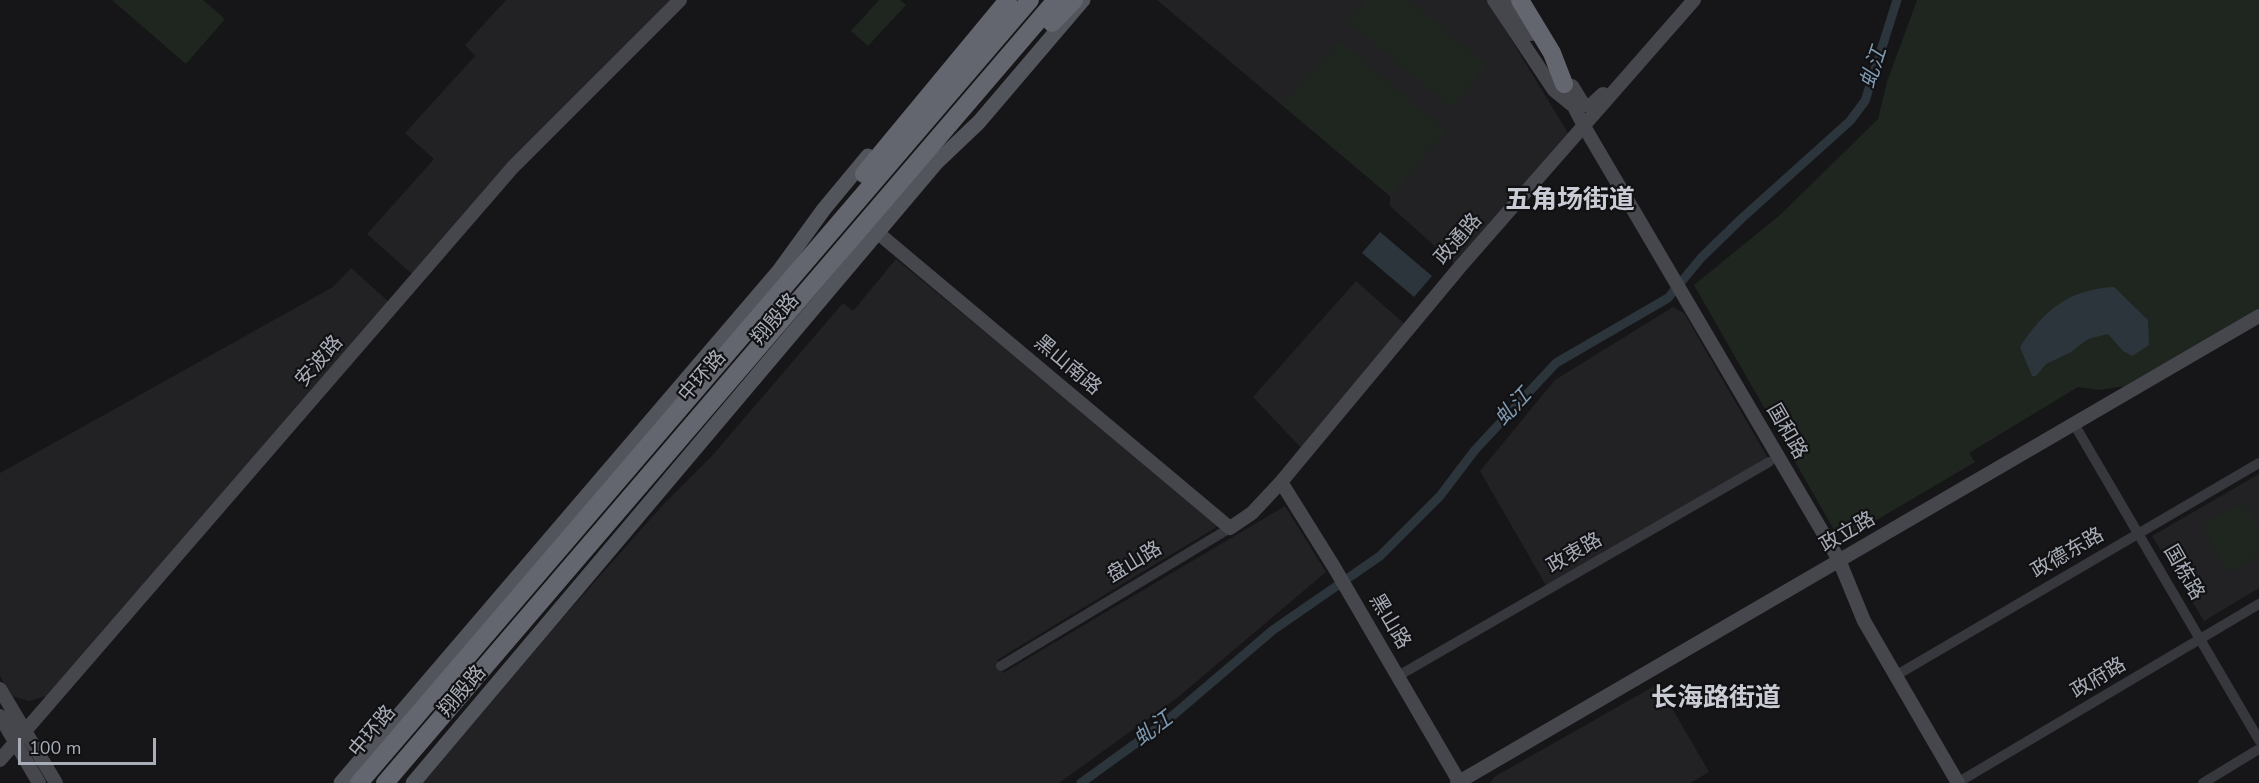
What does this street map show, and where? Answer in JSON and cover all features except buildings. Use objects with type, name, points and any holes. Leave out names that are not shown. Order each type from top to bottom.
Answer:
[{"type":"highway","points":[[783,286],[854,185],[1008,0]]},
{"type":"highway","name":"中环路","points":[[359,783],[1030,0]]},
{"type":"highway","name":"中环路","points":[[385,783],[1056,0]]},
{"type":"highway","points":[[924,153],[1074,0]]},
{"type":"highway","points":[[1520,0],[1552,53],[1564,84]]},
{"type":"main road","name":"翔殷路","points":[[341,783],[779,271],[824,209],[999,0]]},
{"type":"main road","name":"翔殷路","points":[[413,783],[937,162],[979,122],[1083,0]]},
{"type":"street","name":"安波路","points":[[0,760],[513,167],[680,0]]},
{"type":"street","name":"国和路","points":[[1494,0],[1554,90],[1572,105]]},
{"type":"street","name":"国和路","points":[[1508,0],[1564,84],[1572,105],[1585,128],[1839,560],[1864,621],[1957,783]]},
{"type":"street","name":"政通路","points":[[1281,482],[1459,268],[1585,128],[1694,0]]},
{"type":"street","points":[[1552,53],[1583,104],[1590,106],[1646,47],[1658,41]]},
{"type":"street","name":"黑山南路","points":[[878,233],[1230,528]]},
{"type":"street","name":"政立路","points":[[1459,782],[2259,316]]},
{"type":"street","name":"国栋路","points":[[2074,424],[2259,740]]},
{"type":"street","name":"政衷路","points":[[1398,676],[1769,462]]},
{"type":"street","name":"政德东路","points":[[1895,676],[2259,463]]},
{"type":"street","name":"盘山路","points":[[1000,666],[1230,528],[1252,513],[1281,482]]},
{"type":"street","name":"黑山路","points":[[1281,482],[1349,592],[1459,782]]},
{"type":"street","name":"政府路","points":[[1957,783],[2259,604]]},
{"type":"street","points":[[0,689],[56,783]]},
{"type":"street","points":[[0,716],[39,783]]},
{"type":"street","points":[[2203,783],[2259,749]]},
{"type":"shaded area","points":[[112,0],[203,0],[225,19],[186,64]]},
{"type":"shaded area","points":[[506,0],[672,0],[413,275],[367,234],[434,159],[405,133],[475,56],[465,45]]},
{"type":"shaded area","points":[[879,0],[900,0],[906,5],[868,46],[851,31]]},
{"type":"shaded area","points":[[1157,0],[1487,0],[1573,141],[1459,268],[1390,206],[1390,196]]},
{"type":"shaded area","points":[[1366,0],[1409,0],[1487,65],[1451,108],[1348,22]]},
{"type":"shaded area","points":[[1917,0],[2259,0],[2259,308],[2125,386],[2099,390],[2078,387],[1969,453],[1975,462],[1853,534],[1834,530],[1694,285],[1780,215],[1878,119],[1887,82]]},
{"type":"shaded area","points":[[1340,41],[1446,131],[1390,196],[1282,105]]},
{"type":"shaded area","points":[[1380,232],[1432,276],[1414,297],[1362,253]]},
{"type":"shaded area","points":[[896,259],[1220,525],[997,660],[1003,673],[1285,506],[1326,572],[1177,698],[1059,783],[422,783],[558,623],[661,507],[711,457],[843,303],[853,311]]},
{"type":"shaded area","points":[[351,268],[389,302],[47,696],[29,701],[12,696],[0,676],[0,473],[333,287]]},
{"type":"shaded area","points":[[1356,281],[1407,326],[1302,449],[1253,397]]},
{"type":"shaded area","points":[[2114,287],[2148,320],[2149,345],[2132,356],[2123,351],[2108,334],[2088,339],[2071,352],[2046,364],[2036,376],[2032,376],[2020,347],[2038,323],[2059,304],[2071,297],[2084,292]]},
{"type":"shaded area","points":[[1673,307],[1684,313],[1769,460],[1548,589],[1480,471],[1555,380]]},
{"type":"shaded area","points":[[2259,474],[2259,588],[2204,621],[2152,536]]},
{"type":"shaded area","points":[[2244,502],[2259,529],[2259,555],[2228,572],[2202,526]]},
{"type":"shaded area","points":[[1658,684],[1709,772],[1690,783],[1490,783],[1494,777]]},
{"type":"waterway","name":"虬江","points":[[1081,783],[1164,723],[1273,630],[1380,556],[1440,496],[1475,450],[1556,363],[1668,298],[1701,258],[1741,219],[1850,121],[1865,101],[1897,0]]},
{"type":"district","name":"五角场街道","points":[[1570,202]]},
{"type":"district","name":"长海路街道","points":[[1716,700]]}]
